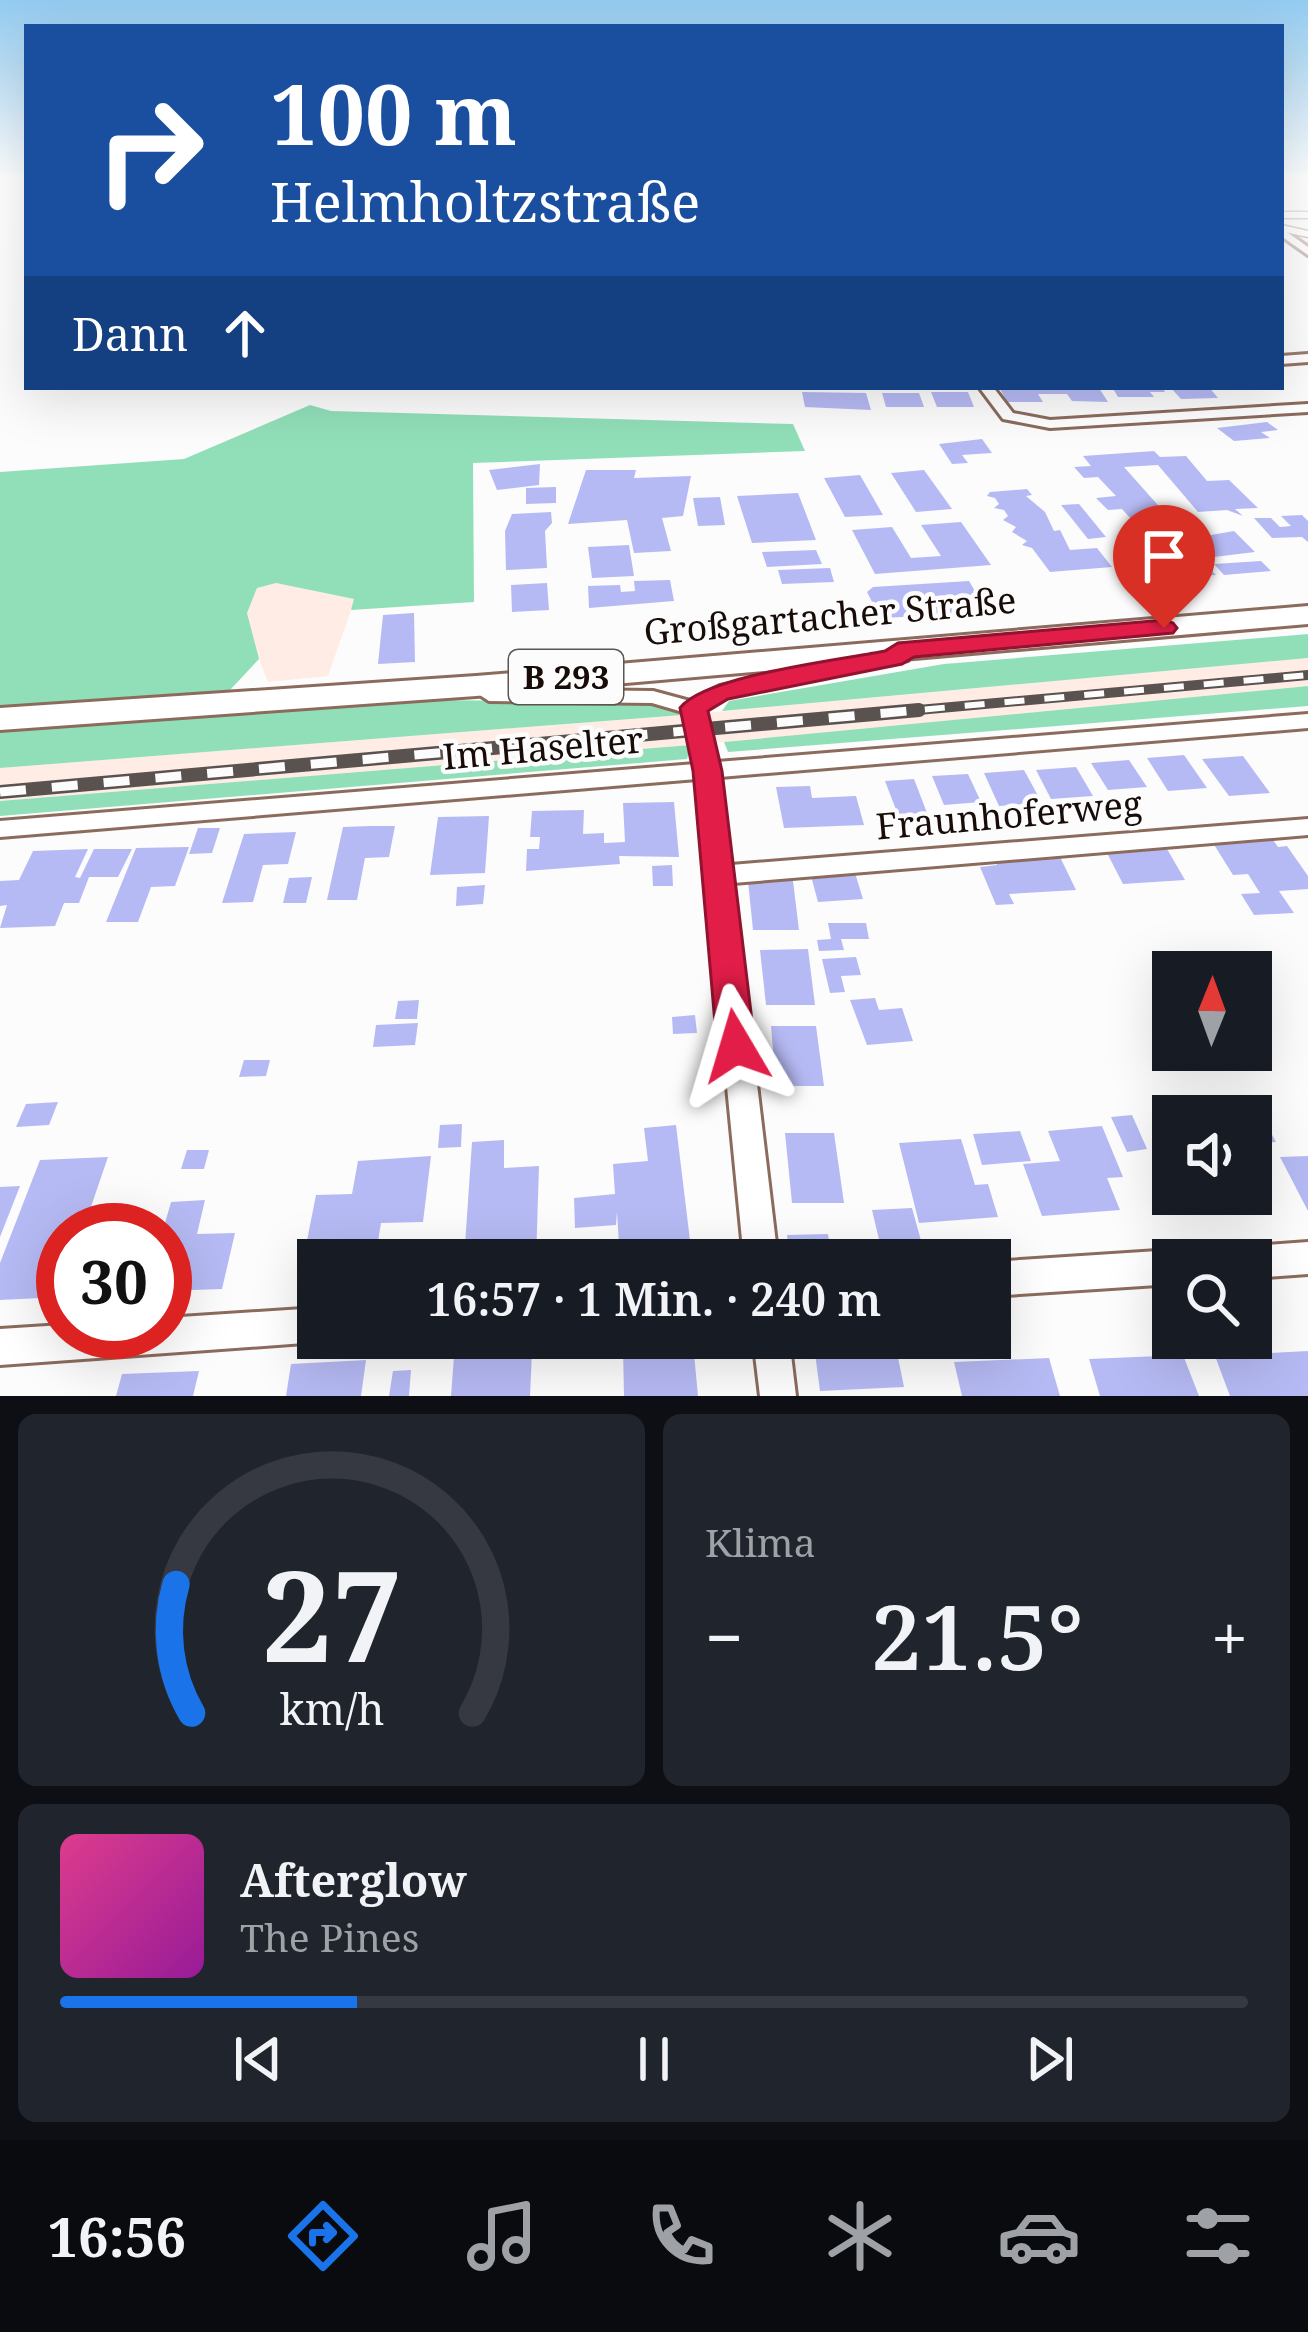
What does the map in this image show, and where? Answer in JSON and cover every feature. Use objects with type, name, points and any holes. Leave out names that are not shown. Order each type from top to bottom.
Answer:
[{"type":"main road","name":"Großgartacher Straße","points":[[0,719],[476,686],[1308,615]]},
{"type":"street","points":[[988,390],[1008,416],[1050,424],[1308,408]]},
{"type":"street","points":[[476,686],[489,695],[653,697],[693,708],[720,692],[902,656],[898,651]]},
{"type":"street","points":[[693,708],[707,771],[759,1239]]},
{"type":"street","name":"Im Haselter","points":[[0,829],[1308,721]]},
{"type":"street","name":"Fraunhoferweg","points":[[716,874],[1308,827]]},
{"type":"street","points":[[1272,1261],[1308,1258]]},
{"type":"street","points":[[1011,1278],[1152,1268]]},
{"type":"street","points":[[0,1347],[297,1326]]},
{"type":"street","points":[[773,1359],[778,1396]]},
{"type":"shaded area","points":[[276,583],[355,599],[328,676],[268,682],[249,634],[247,613],[257,588]]},
{"type":"shaded area","points":[[1308,658],[1308,686],[691,745],[0,801],[0,768],[682,715]]},
{"type":"green space","points":[[310,405],[331,411],[793,424],[805,451],[473,463],[474,602],[351,610],[354,599],[276,583],[257,588],[247,613],[259,659],[230,690],[0,706],[0,472],[184,459]]},
{"type":"green space","points":[[1308,634],[1308,658],[722,711],[729,701],[944,664]]},
{"type":"green space","points":[[1308,686],[1308,706],[728,752],[724,742]]},
{"type":"green space","points":[[430,700],[657,702],[678,707],[682,715],[0,768],[0,730]]},
{"type":"green space","points":[[691,745],[687,759],[0,816],[0,801]]},
{"type":"building","points":[[1001,390],[1100,390],[1108,402],[1038,394],[1043,402],[1007,402]]},
{"type":"building","points":[[1114,390],[1165,392],[1150,392],[1154,397],[1118,397]]},
{"type":"building","points":[[1173,390],[1211,390],[1218,398],[1181,399]]},
{"type":"building","points":[[802,392],[866,393],[871,410],[805,407]]},
{"type":"building","points":[[931,392],[968,392],[974,407],[937,407]]},
{"type":"building","points":[[882,393],[919,393],[924,407],[886,407]]},
{"type":"building","points":[[1267,422],[1278,430],[1261,432],[1270,438],[1234,441],[1217,428]]},
{"type":"building","points":[[982,439],[992,453],[962,455],[968,463],[952,464],[939,444]]},
{"type":"building","points":[[1154,451],[1160,457],[1186,456],[1207,481],[1229,480],[1258,508],[1235,509],[1243,516],[1227,510],[1198,512],[1158,465],[1124,467],[1188,539],[1234,531],[1255,552],[1173,562],[1156,543],[1138,545],[1126,532],[1141,530],[1122,509],[1108,510],[1096,498],[1116,496],[1098,477],[1084,478],[1074,467],[1091,466],[1083,456]]},
{"type":"building","points":[[540,464],[539,485],[497,490],[489,470]]},
{"type":"building","points":[[586,470],[636,470],[634,478],[691,476],[683,516],[662,518],[671,551],[634,553],[627,520],[568,524]]},
{"type":"building","points":[[924,470],[952,509],[916,512],[891,473]]},
{"type":"building","points":[[860,475],[883,515],[845,517],[824,478]]},
{"type":"building","points":[[556,487],[556,503],[526,504],[526,488]]},
{"type":"building","points":[[1027,489],[1032,495],[1026,496],[1045,512],[1054,531],[1060,530],[1070,550],[1097,548],[1112,567],[1050,572],[1032,548],[1022,545],[1027,541],[1012,532],[1016,527],[1003,520],[1008,516],[1004,510],[994,508],[999,504],[995,498],[987,496]]},
{"type":"building","points":[[798,493],[816,540],[752,543],[737,496]]},
{"type":"building","points":[[720,497],[725,525],[698,526],[693,498]]},
{"type":"building","points":[[1079,504],[1106,537],[1088,539],[1061,505]]},
{"type":"building","points":[[551,512],[552,523],[545,531],[547,568],[506,570],[505,531],[512,514]]},
{"type":"building","points":[[1302,515],[1308,521],[1308,542],[1302,537],[1272,538],[1254,518],[1271,518],[1280,527],[1291,526],[1281,516]]},
{"type":"building","points":[[961,522],[991,565],[875,574],[852,530],[892,527],[911,558],[941,556],[921,525]]},
{"type":"building","points":[[629,545],[634,576],[592,578],[588,547]]},
{"type":"building","points":[[816,550],[822,564],[767,567],[762,552]]},
{"type":"building","points":[[1261,561],[1271,571],[1224,575],[1214,564]]},
{"type":"building","points":[[1206,565],[1216,575],[1168,578],[1159,568]]},
{"type":"building","points":[[830,568],[834,582],[782,584],[778,570]]},
{"type":"building","points":[[670,580],[674,601],[589,608],[588,586],[620,585],[621,592],[635,591],[634,581]]},
{"type":"building","points":[[969,581],[988,613],[880,618],[867,592],[873,587]]},
{"type":"building","points":[[547,583],[549,610],[512,612],[511,585]]},
{"type":"building","points":[[414,613],[415,662],[378,664],[383,615]]},
{"type":"building","points":[[1184,755],[1207,788],[1168,791],[1147,758]]},
{"type":"building","points":[[1243,756],[1270,793],[1229,796],[1202,759]]},
{"type":"building","points":[[1129,760],[1147,787],[1108,790],[1091,763]]},
{"type":"building","points":[[1076,767],[1093,796],[1051,799],[1036,770]]},
{"type":"building","points":[[1024,770],[1042,803],[999,806],[984,773]]},
{"type":"building","points":[[968,774],[981,802],[944,805],[932,776]]},
{"type":"building","points":[[914,779],[929,818],[900,820],[885,781]]},
{"type":"building","points":[[810,786],[812,798],[856,796],[864,825],[784,828],[776,787]]},
{"type":"building","points":[[674,802],[679,857],[619,856],[620,864],[526,871],[527,849],[539,849],[540,837],[530,837],[532,811],[584,810],[583,834],[604,833],[604,843],[625,842],[623,803]]},
{"type":"building","points":[[489,816],[485,873],[430,875],[438,817]]},
{"type":"building","points":[[395,826],[389,857],[365,858],[357,900],[327,900],[343,827]]},
{"type":"building","points":[[198,828],[220,828],[212,853],[189,854]]},
{"type":"building","points":[[296,832],[288,864],[263,865],[253,902],[222,903],[244,834]]},
{"type":"building","points":[[1273,840],[1278,847],[1287,846],[1308,876],[1308,889],[1279,891],[1294,913],[1254,915],[1241,894],[1260,893],[1248,874],[1233,875],[1213,843]]},
{"type":"building","points":[[189,847],[175,886],[151,887],[138,922],[106,922],[136,848]]},
{"type":"building","points":[[88,849],[75,877],[80,878],[94,849],[132,849],[118,877],[89,877],[79,903],[64,903],[55,926],[0,928],[7,905],[0,906],[0,881],[19,880],[33,851]]},
{"type":"building","points":[[1167,849],[1185,880],[1123,884],[1107,853]]},
{"type":"building","points":[[1060,857],[1076,890],[1009,894],[1014,904],[996,905],[980,867],[997,865],[995,861]]},
{"type":"building","points":[[672,865],[673,886],[653,886],[652,866]]},
{"type":"building","points":[[855,873],[863,899],[818,902],[811,876]]},
{"type":"building","points":[[312,877],[306,903],[283,903],[289,878]]},
{"type":"building","points":[[748,881],[793,881],[799,930],[753,930]]},
{"type":"building","points":[[485,885],[483,904],[456,906],[457,887]]},
{"type":"building","points":[[828,923],[866,923],[869,939],[841,939],[844,950],[819,951],[817,940],[831,939]]},
{"type":"building","points":[[808,949],[815,1005],[766,1005],[760,950]]},
{"type":"building","points":[[856,957],[861,975],[841,976],[845,992],[830,993],[822,959]]},
{"type":"building","points":[[875,998],[879,1010],[902,1008],[913,1041],[867,1045],[850,1000]]},
{"type":"building","points":[[419,1000],[417,1019],[395,1019],[398,1001]]},
{"type":"building","points":[[695,1015],[697,1033],[673,1034],[672,1017]]},
{"type":"building","points":[[418,1023],[415,1045],[373,1047],[376,1025]]},
{"type":"building","points":[[771,1026],[816,1026],[824,1086],[776,1086]]},
{"type":"building","points":[[244,1060],[270,1060],[266,1076],[239,1077]]},
{"type":"building","points":[[58,1102],[49,1125],[16,1127],[26,1104]]},
{"type":"building","points":[[1132,1115],[1147,1149],[1127,1152],[1111,1117]]},
{"type":"building","points":[[462,1124],[461,1147],[438,1148],[440,1125]]},
{"type":"building","points":[[676,1125],[690,1239],[619,1239],[617,1212],[616,1225],[575,1228],[574,1198],[615,1194],[613,1164],[648,1161],[644,1128]]},
{"type":"building","points":[[1102,1126],[1123,1177],[1107,1178],[1120,1210],[1042,1216],[1023,1164],[1060,1161],[1048,1131]]},
{"type":"building","points":[[1020,1131],[1031,1161],[982,1165],[973,1134]]},
{"type":"building","points":[[785,1133],[834,1133],[844,1203],[792,1203]]},
{"type":"building","points":[[961,1139],[975,1185],[988,1184],[998,1217],[919,1223],[899,1143]]},
{"type":"building","points":[[504,1140],[504,1168],[539,1166],[537,1239],[465,1239],[472,1142]]},
{"type":"building","points":[[187,1150],[209,1150],[204,1169],[181,1169]]},
{"type":"building","points":[[431,1156],[423,1222],[381,1223],[378,1239],[307,1239],[316,1195],[352,1194],[358,1161]]},
{"type":"building","points":[[1308,1156],[1308,1211],[1280,1157]]},
{"type":"building","points":[[108,1157],[92,1203],[36,1203],[36,1298],[0,1300],[0,1263],[40,1160]]},
{"type":"building","points":[[20,1186],[0,1237],[0,1187]]},
{"type":"building","points":[[205,1200],[197,1234],[235,1233],[222,1289],[192,1290],[192,1203],[171,1202]]},
{"type":"building","points":[[912,1208],[921,1239],[879,1239],[872,1210]]},
{"type":"building","points":[[828,1234],[829,1239],[787,1239],[787,1235]]},
{"type":"building","points":[[1308,1351],[1308,1396],[1230,1396],[1216,1359],[1272,1359],[1272,1353]]},
{"type":"building","points":[[1049,1358],[1060,1396],[962,1396],[954,1362]]},
{"type":"building","points":[[454,1359],[532,1359],[530,1396],[451,1396]]},
{"type":"building","points":[[623,1359],[695,1359],[698,1396],[624,1396]]},
{"type":"building","points":[[816,1359],[898,1359],[904,1387],[820,1391]]},
{"type":"building","points":[[1089,1359],[1185,1359],[1199,1396],[1100,1396]]},
{"type":"building","points":[[366,1360],[361,1396],[286,1396],[291,1364]]},
{"type":"building","points":[[411,1370],[409,1396],[389,1396],[393,1371]]},
{"type":"building","points":[[199,1371],[193,1396],[116,1396],[122,1374]]},
{"type":"railway","points":[[885,713],[1308,675]]},
{"type":"railway","points":[[0,792],[919,710]]},
{"type":"route","points":[[736,1046],[707,771],[693,708],[720,692],[902,656],[898,651],[1164,628]]}]
